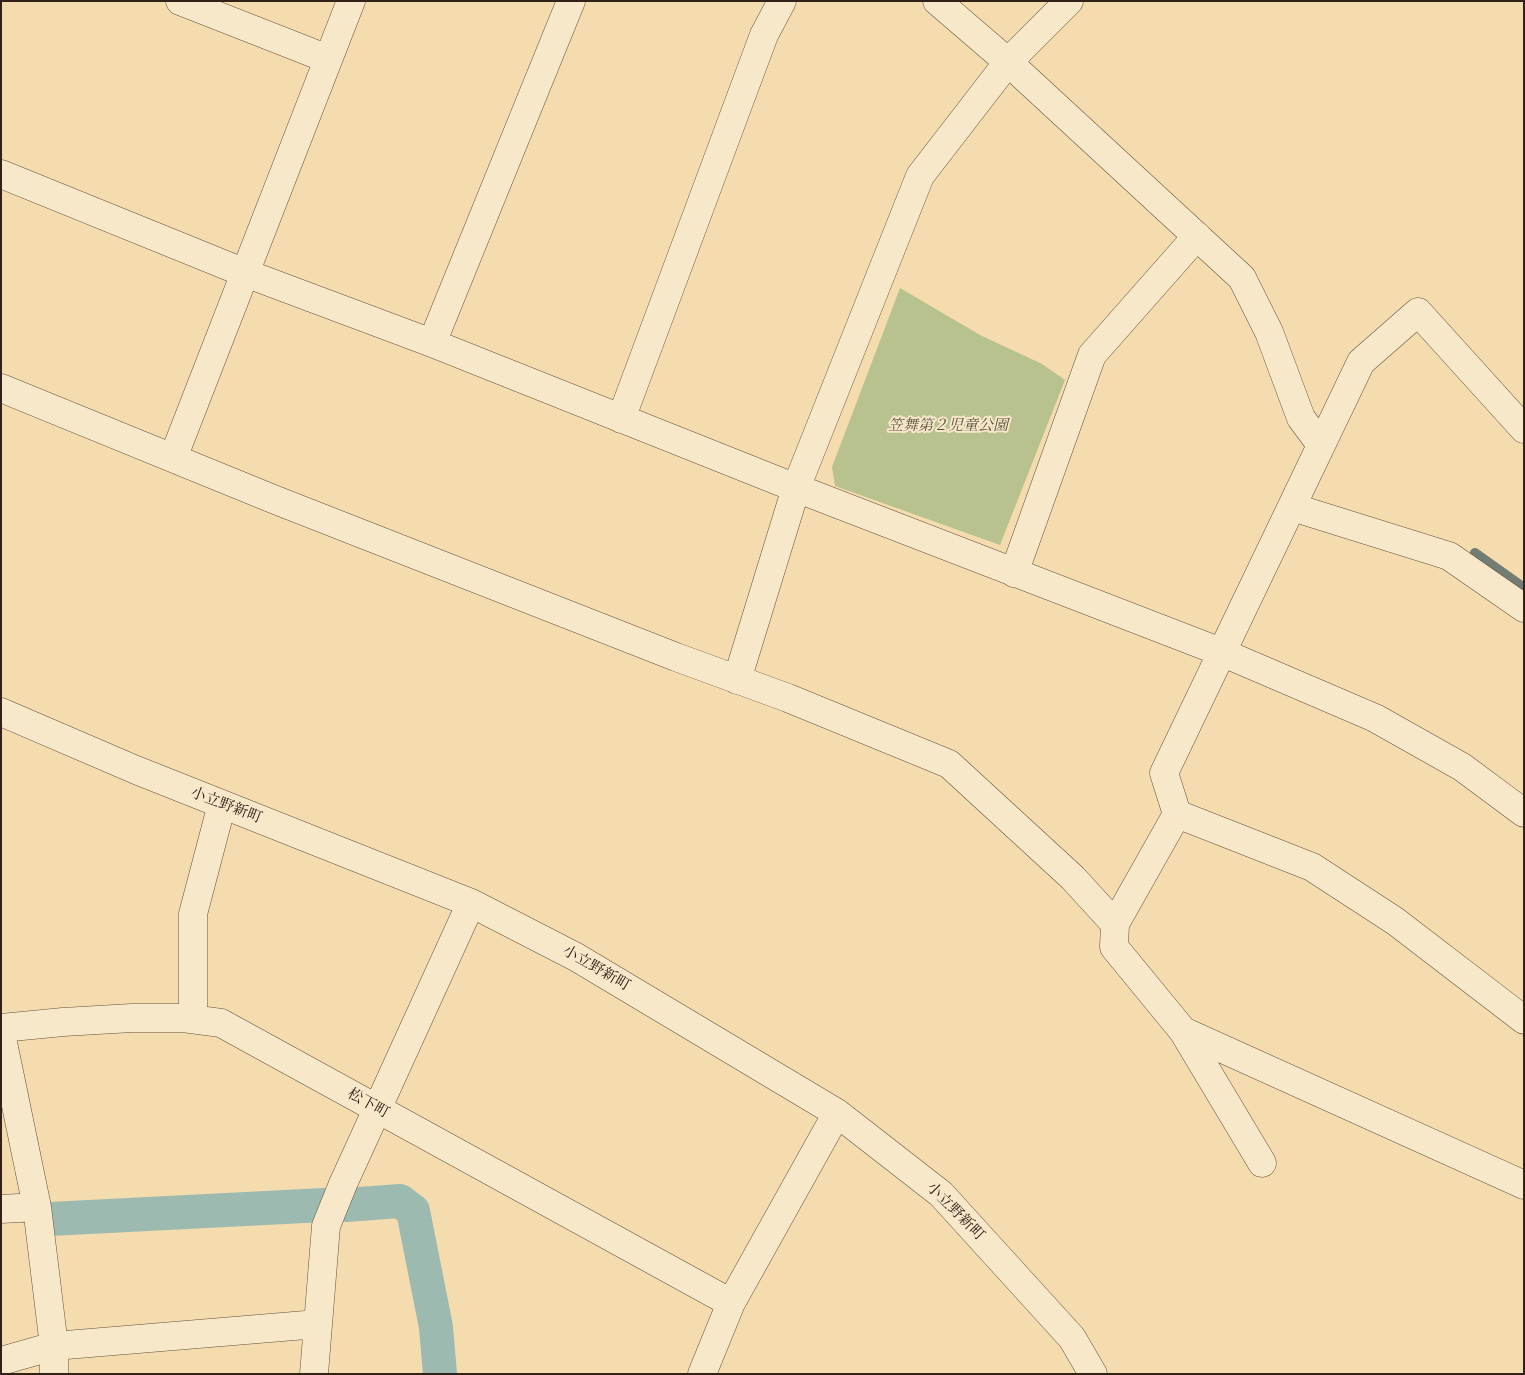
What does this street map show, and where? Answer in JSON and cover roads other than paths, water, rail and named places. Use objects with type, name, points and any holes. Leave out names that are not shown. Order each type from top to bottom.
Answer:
[{"type":"street","points":[[180,1],[328,59]]},
{"type":"street","points":[[173,458],[352,1]]},
{"type":"street","points":[[432,343],[571,1]]},
{"type":"street","points":[[622,418],[764,35],[782,1]]},
{"type":"street","points":[[937,1],[1008,62],[1242,278],[1269,332],[1300,418],[1321,445]]},
{"type":"street","points":[[737,680],[796,488],[920,176],[1008,62],[1069,1]]},
{"type":"street","points":[[1,174],[245,273],[432,343],[796,488],[1221,652],[1375,718],[1462,767],[1524,814]]},
{"type":"street","points":[[1014,573],[1092,354],[1197,236]]},
{"type":"street","points":[[1262,1163],[1183,1031],[1114,947],[1114,924],[1177,814],[1164,774],[1360,362],[1418,312],[1524,429]]},
{"type":"street","points":[[1,388],[173,458],[949,764],[1073,878],[1114,924]]},
{"type":"street","points":[[1292,507],[1449,556],[1524,608]]},
{"type":"street","name":"小立野新町","points":[[1,712],[222,804],[471,903],[576,957],[837,1113],[941,1194],[1072,1338],[1093,1374]]},
{"type":"street","points":[[193,1019],[193,914],[222,804]]},
{"type":"street","points":[[1177,814],[1312,867],[1395,921],[1524,1020]]},
{"type":"street","points":[[314,1374],[326,1226],[471,903]]},
{"type":"street","name":"松下町","points":[[1,1028],[73,1021],[193,1019],[221,1023],[731,1303]]},
{"type":"street","points":[[1183,1031],[1524,1185]]},
{"type":"street","points":[[1,1033],[37,1208],[54,1346],[54,1374]]},
{"type":"street","points":[[702,1374],[731,1303],[837,1113]]},
{"type":"street","points":[[1,1209],[37,1208]]},
{"type":"street","points":[[1,1361],[54,1346],[318,1324]]},
{"type":"waterway","points":[[1475,553],[1524,588]]},
{"type":"waterway","points":[[346,1205],[400,1201],[413,1211],[436,1327],[440,1374]]},
{"type":"waterway","points":[[50,1219],[324,1205]]},
{"type":"park label","name":"笠舞第２児童公園","points":[[948,426]]}]
